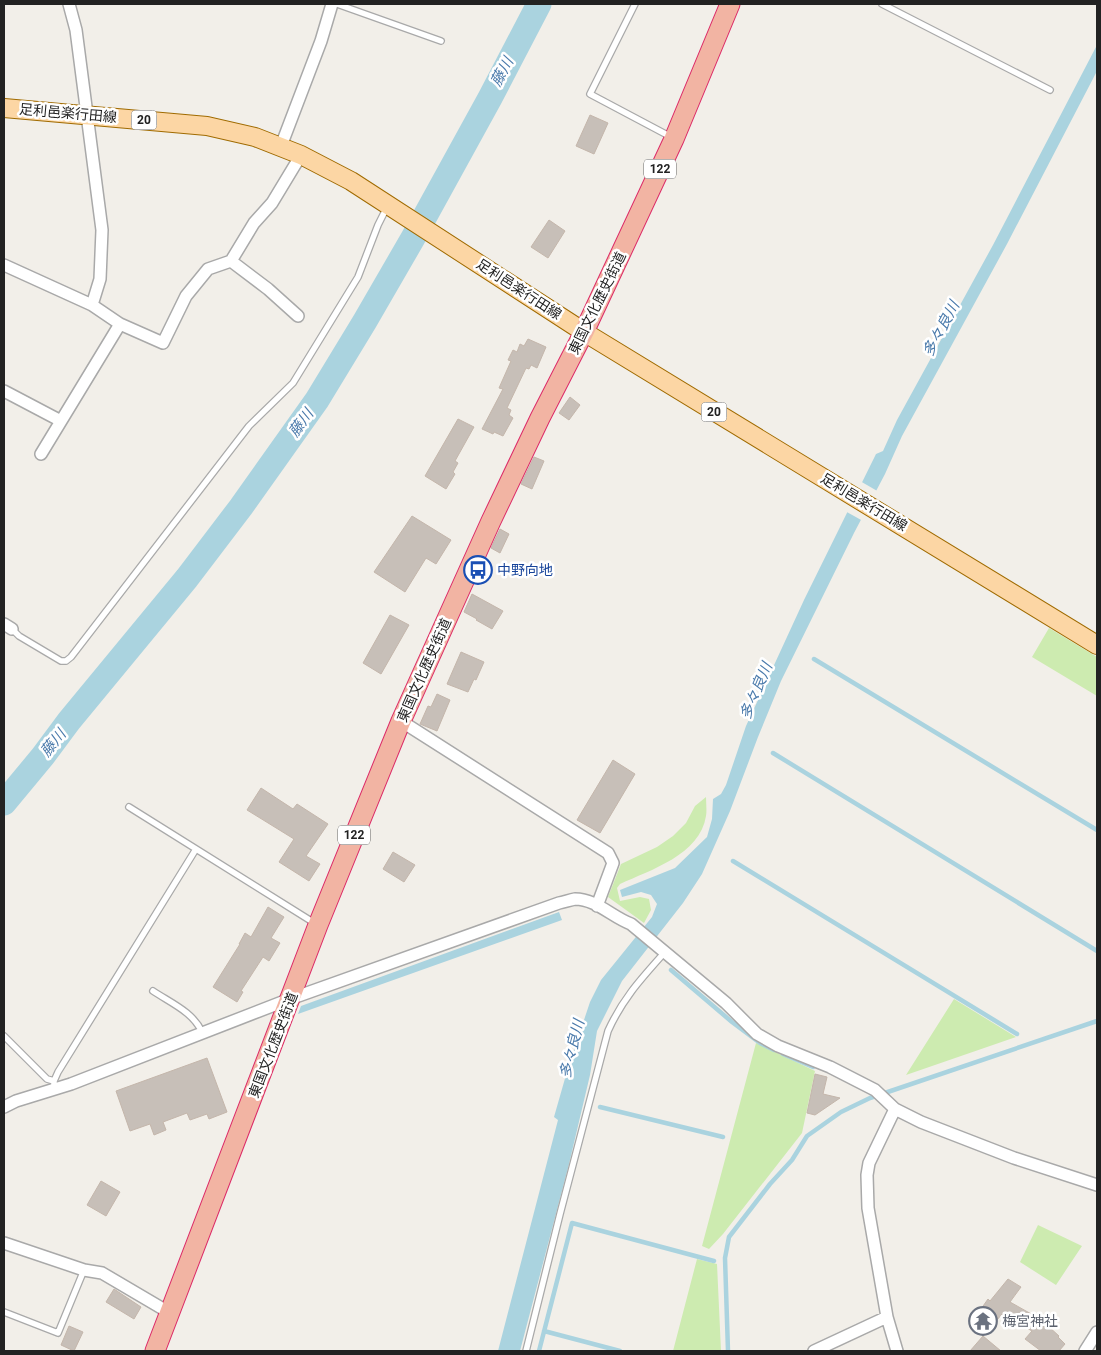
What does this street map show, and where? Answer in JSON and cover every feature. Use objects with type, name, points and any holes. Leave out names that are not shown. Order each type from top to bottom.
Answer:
[{"type":"highway","name":"東国文化歴史街道","points":[[155,1351],[318,925],[401,721],[495,513],[540,418],[584,332],[674,138],[730,4]]},
{"type":"main road","name":"足利邑楽行田線","points":[[4,108],[207,126],[230,130],[281,146],[301,155],[351,181],[584,332],[715,413],[879,510],[1097,645]]},
{"type":"street","points":[[69,4],[76,30],[102,230],[100,279],[92,305]]},
{"type":"street","points":[[281,146],[321,41],[332,4]]},
{"type":"street","points":[[4,265],[92,305],[120,324],[164,343],[186,296],[208,269],[231,261],[254,223],[272,203],[301,155]]},
{"type":"street","points":[[231,261],[268,289],[298,316]]},
{"type":"street","points":[[41,454],[120,324]]},
{"type":"street","points":[[4,391],[61,421]]},
{"type":"street","points":[[401,721],[608,853],[613,863],[597,906]]},
{"type":"street","points":[[4,1106],[54,1085],[71,1084],[290,999],[559,902],[576,899],[594,902],[597,906],[622,921],[631,924],[726,1004],[757,1034],[778,1046],[830,1066],[875,1090],[895,1109],[921,1122],[1014,1158],[1097,1185]]},
{"type":"street","points":[[895,1109],[869,1163],[866,1175],[868,1208],[887,1317],[897,1351]]},
{"type":"street","points":[[4,1243],[84,1270],[102,1273],[170,1313]]},
{"type":"street","points":[[814,1351],[887,1317]]},
{"type":"street","points":[[1090,1349],[1097,1332]]},
{"type":"lane","points":[[337,4],[441,41]]},
{"type":"lane","points":[[635,4],[590,94],[674,138]]},
{"type":"lane","points":[[882,4],[1050,90]]},
{"type":"lane","points":[[8,626],[19,636],[61,661],[66,661],[71,657],[250,426],[293,383],[358,277],[378,225],[391,207]]},
{"type":"lane","points":[[129,807],[318,925]]},
{"type":"lane","points":[[4,1036],[54,1085],[58,1072],[196,849]]},
{"type":"lane","points":[[526,1351],[608,1031],[627,996],[663,950]]},
{"type":"lane","points":[[153,991],[191,1016],[197,1022],[202,1032]]},
{"type":"lane","points":[[4,1312],[58,1333],[84,1270]]},
{"type":"green space","points":[[1049,628],[1097,657],[1097,696],[1032,657]]},
{"type":"green space","points":[[706,797],[706,816],[702,830],[694,841],[684,851],[659,867],[620,884],[617,888],[620,901],[640,897],[649,899],[651,910],[644,923],[608,897],[621,864],[657,847],[673,836],[686,823],[695,806]]},
{"type":"green space","points":[[954,999],[1016,1037],[906,1075]]},
{"type":"green space","points":[[756,1043],[815,1071],[802,1133],[723,1234],[709,1249],[702,1246]]},
{"type":"green space","points":[[1038,1225],[1082,1246],[1056,1285],[1020,1262]]},
{"type":"green space","points":[[697,1259],[717,1264],[721,1351],[673,1351]]},
{"type":"water","points":[[1097,45],[1097,71],[1007,244],[902,436],[885,474],[781,681],[730,811],[702,874],[683,903],[622,981],[597,1031],[590,1075],[569,1164],[520,1351],[498,1351],[558,1120],[554,1117],[590,1002],[601,980],[652,917],[657,904],[651,895],[641,892],[622,897],[620,890],[675,868],[707,837],[712,819],[713,799],[721,794],[726,785],[746,726],[804,600],[876,454],[883,451],[897,420],[993,245]]},
{"type":"water","points":[[559,912],[562,920],[298,1014],[301,1006]]},
{"type":"pier","points":[[860,481],[879,492],[863,521],[845,511]]},
{"type":"building","points":[[590,115],[608,123],[594,154],[576,146]]},
{"type":"building","points":[[549,220],[565,231],[548,258],[531,247]]},
{"type":"building","points":[[528,339],[546,347],[537,368],[531,365],[529,369],[526,368],[507,408],[511,410],[509,415],[513,418],[503,436],[494,432],[493,434],[482,429],[503,389],[499,388],[511,361],[508,360],[513,350],[517,352],[520,344],[524,346]]},
{"type":"building","points":[[570,397],[580,405],[569,420],[559,413]]},
{"type":"building","points":[[458,419],[474,427],[455,461],[458,463],[453,472],[455,474],[446,489],[425,476]]},
{"type":"building","points":[[534,457],[544,461],[532,489],[521,484]]},
{"type":"building","points":[[412,516],[451,540],[436,564],[426,558],[405,592],[374,572]]},
{"type":"building","points":[[500,529],[509,534],[500,553],[491,548]]},
{"type":"building","points":[[472,594],[503,611],[492,629],[464,612]]},
{"type":"building","points":[[390,615],[409,625],[381,674],[363,663]]},
{"type":"building","points":[[461,652],[484,662],[468,692],[447,684]]},
{"type":"building","points":[[437,694],[450,700],[437,731],[420,724],[428,706],[431,707]]},
{"type":"building","points":[[613,760],[635,774],[600,833],[577,820]]},
{"type":"building","points":[[261,788],[293,809],[297,804],[328,824],[306,856],[320,864],[309,881],[279,862],[294,839],[247,810]]},
{"type":"building","points":[[393,852],[415,865],[404,882],[383,869]]},
{"type":"building","points":[[268,907],[284,917],[271,938],[280,943],[269,961],[263,957],[241,991],[243,992],[237,1002],[213,987],[245,933],[251,937]]},
{"type":"building","points":[[207,1058],[227,1112],[209,1119],[207,1114],[190,1120],[187,1113],[163,1122],[166,1130],[154,1135],[150,1124],[130,1131],[116,1091]]},
{"type":"building","points":[[815,1074],[827,1077],[823,1094],[840,1098],[815,1115],[807,1113]]},
{"type":"building","points":[[101,1181],[120,1192],[106,1216],[87,1205]]},
{"type":"building","points":[[1008,1279],[1021,1287],[1010,1302],[1049,1324],[1048,1326],[1065,1344],[1059,1351],[1041,1351],[1025,1339],[1032,1331],[1002,1314],[997,1320],[993,1317],[987,1328],[977,1322],[984,1311],[981,1309],[988,1299],[990,1301]]},
{"type":"building","points":[[114,1289],[141,1307],[134,1319],[106,1302]]},
{"type":"building","points":[[69,1326],[83,1332],[74,1351],[61,1345]]},
{"type":"building","points":[[983,1336],[1001,1351],[970,1351]]},
{"type":"waterway","name":"藤川","points":[[4,803],[187,578],[241,507],[317,400],[413,238],[539,4]]},
{"type":"waterway","points":[[814,659],[1097,830]]},
{"type":"waterway","points":[[773,753],[1097,951]]},
{"type":"waterway","points":[[733,861],[1017,1034]]},
{"type":"waterway","points":[[671,970],[732,1022],[760,1043],[774,1050]]},
{"type":"waterway","points":[[728,1351],[725,1258],[729,1237],[770,1184],[792,1160],[807,1136],[841,1112],[870,1098],[1097,1021]]},
{"type":"waterway","points":[[783,1054],[813,1067]]},
{"type":"waterway","points":[[600,1107],[723,1137]]},
{"type":"waterway","points":[[539,1351],[572,1223],[714,1261]]},
{"type":"waterway","points":[[544,1331],[620,1351]]},
{"type":"place","name":"中野向地","points":[[478,570]]},
{"type":"place","name":"梅宮神社","points":[[983,1321]]},
{"type":"water label","name":"多々良川","points":[[941,329]]},
{"type":"water label","name":"多々良川","points":[[756,691]]},
{"type":"water label","name":"多々良川","points":[[572,1049]]}]
